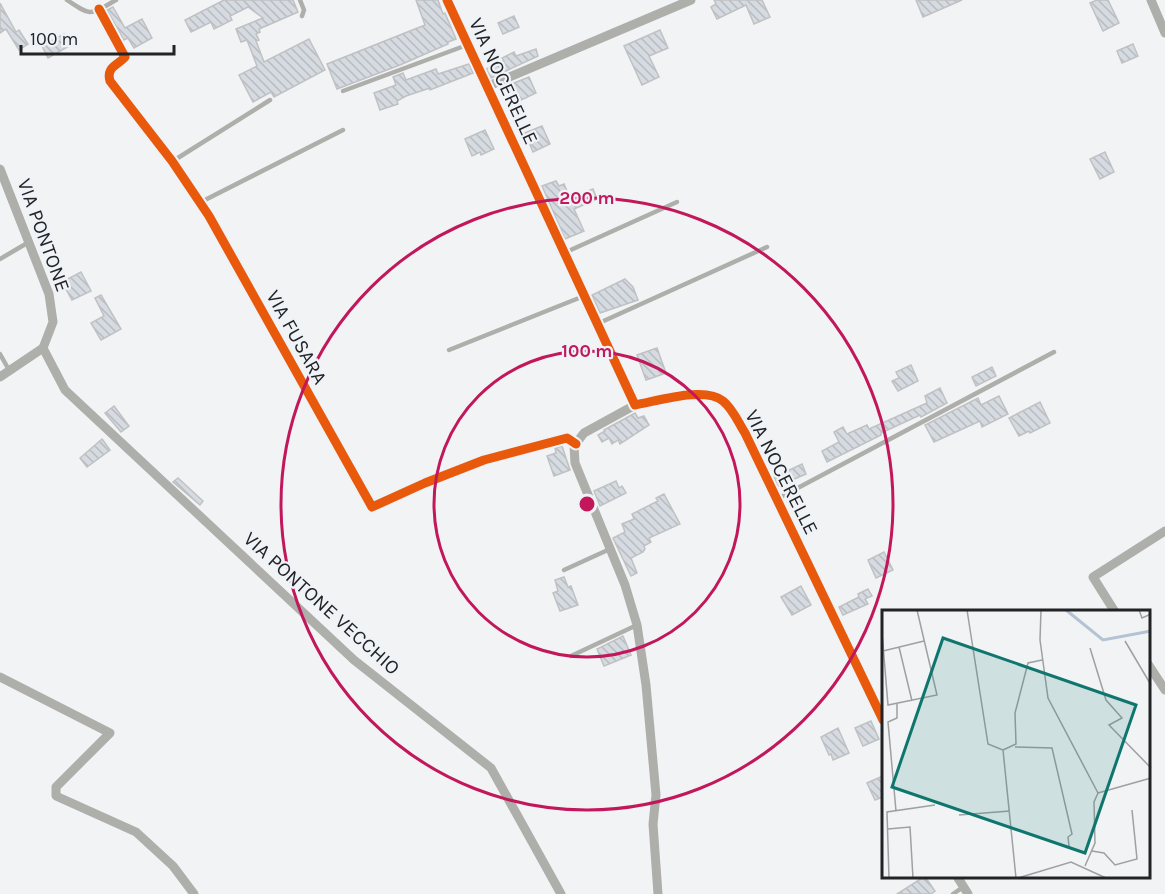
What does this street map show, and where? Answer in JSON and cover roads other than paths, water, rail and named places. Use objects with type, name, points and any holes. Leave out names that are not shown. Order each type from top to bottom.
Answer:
[{"type":"street","name":"VIA NOCERELLE","points":[[447,0],[635,405]]},
{"type":"street","points":[[486,87],[691,0]]},
{"type":"street","points":[[1151,0],[1165,33]]},
{"type":"street","name":"VIA FUSARA","points":[[99,9],[125,53],[125,57],[110,69],[108,74],[110,81],[172,161],[200,202],[372,507],[424,483],[484,460],[567,438],[576,444]]},
{"type":"street","name":"VIA PONTONE","points":[[0,169],[49,294],[53,322],[43,348]]},
{"type":"street","points":[[0,376],[43,348]]},
{"type":"street","name":"VIA PONTONE VECCHIO","points":[[43,348],[65,390],[74,399],[354,660],[491,768],[561,894]]},
{"type":"street","name":"VIA NOCERELLE","points":[[576,444],[584,433],[635,405],[698,394],[709,394],[721,399],[729,407],[745,433],[882,718]]},
{"type":"street","points":[[576,444],[574,446],[575,463],[625,585],[637,625],[646,685],[656,795],[653,824],[658,894]]},
{"type":"street","points":[[1114,610],[1093,578],[1165,531]]},
{"type":"street","points":[[1150,666],[1165,690]]},
{"type":"street","points":[[0,676],[110,734],[56,787],[56,796],[136,832],[173,866],[194,894]]},
{"type":"lane","points":[[67,0],[86,13],[92,13],[116,0]]},
{"type":"lane","points":[[300,0],[304,10],[302,16]]},
{"type":"lane","points":[[343,92],[467,45]]},
{"type":"lane","points":[[172,161],[270,100]]},
{"type":"lane","points":[[200,202],[343,130]]},
{"type":"lane","points":[[564,253],[677,202]]},
{"type":"lane","points":[[0,259],[29,242]]},
{"type":"lane","points":[[597,324],[767,247]]},
{"type":"lane","points":[[449,350],[584,296]]},
{"type":"lane","name":"VIA NOCERELLE","points":[[777,499],[1054,352]]},
{"type":"lane","points":[[0,354],[9,370]]},
{"type":"lane","points":[[564,570],[610,549]]},
{"type":"lane","points":[[572,656],[637,625]]},
{"type":"lane","points":[[953,894],[965,890]]}]
